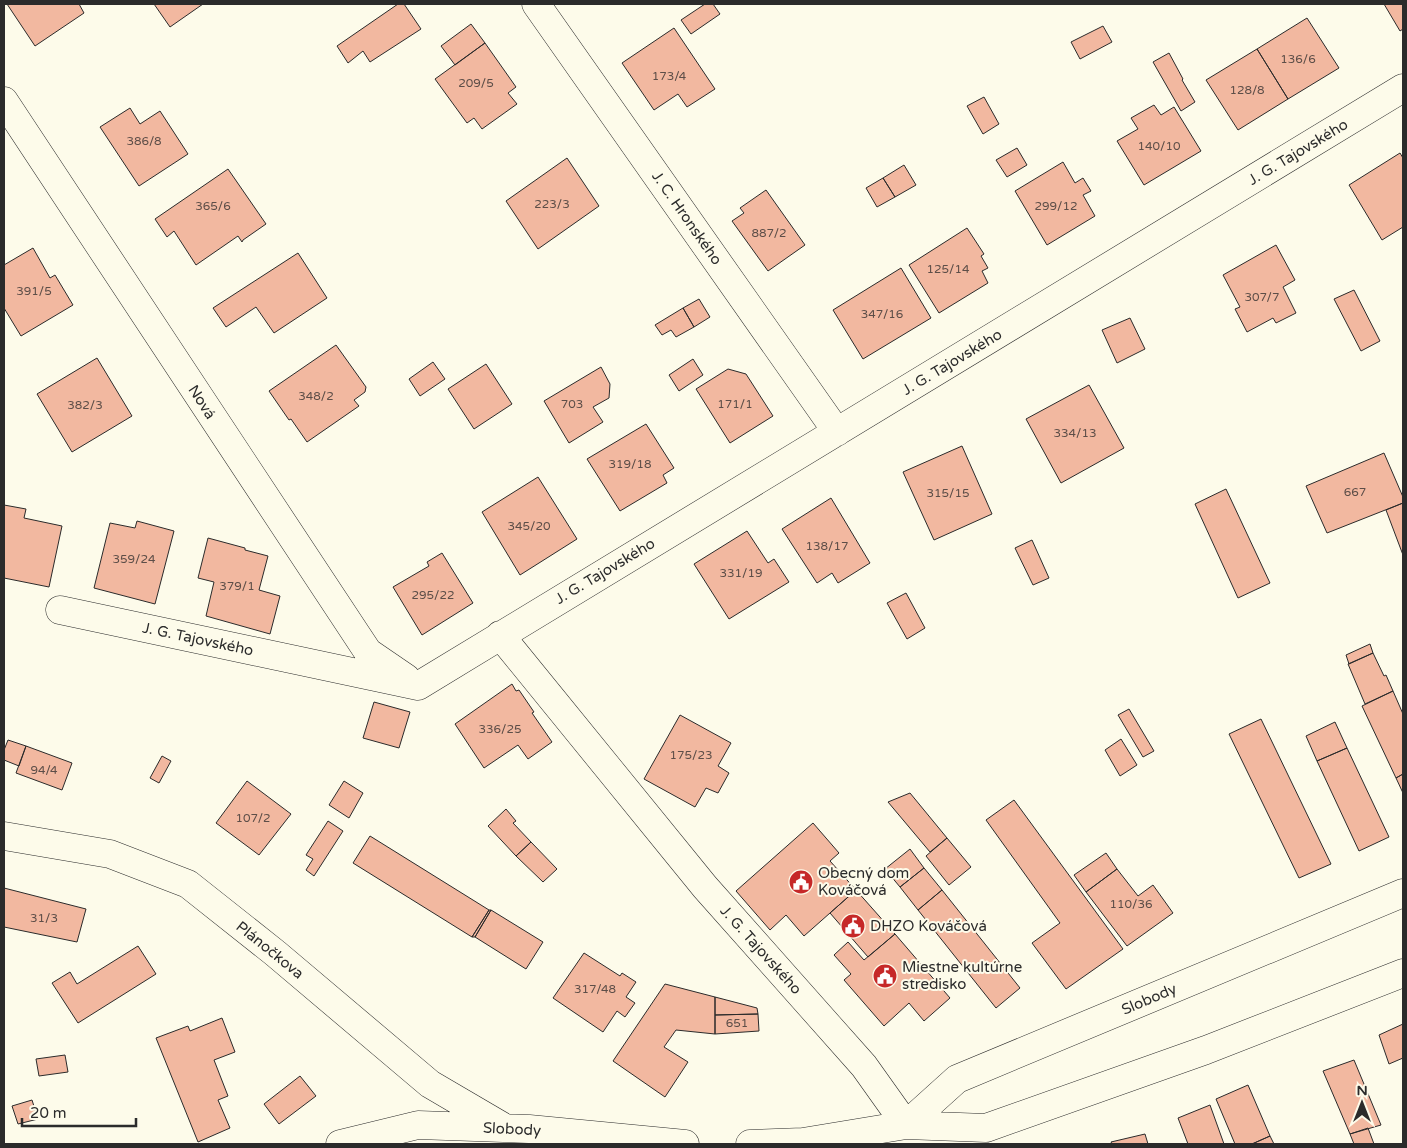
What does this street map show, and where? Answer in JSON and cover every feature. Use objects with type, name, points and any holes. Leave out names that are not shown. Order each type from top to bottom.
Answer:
[{"type":"street","name":"J. C. Hronského","points":[[536,4],[837,432]]},
{"type":"street","name":"J. G. Tajovského","points":[[60,610],[418,686],[1403,88]]},
{"type":"street","name":"Nová","points":[[4,102],[368,652],[418,686]]},
{"type":"street","name":"J. G. Tajovského","points":[[500,635],[705,887],[864,1066],[906,1125]]},
{"type":"street","name":"Plánočkova","points":[[4,836],[110,854],[188,884],[275,953],[430,1084],[505,1128]]},
{"type":"street","name":"Slobody","points":[[906,1125],[957,1079],[1403,893]]},
{"type":"street","points":[[750,1144],[803,1142],[906,1125],[986,1128],[1206,1050],[1403,973]]},
{"type":"street","name":"Slobody","points":[[340,1144],[418,1124],[505,1128],[685,1144]]},
{"type":"building","points":[[7,4],[79,4],[84,13],[35,46]]},
{"type":"building","points":[[154,4],[203,4],[170,27]]},
{"type":"building","points":[[398,4],[404,4],[421,29],[370,62],[363,51],[348,63],[337,46]]},
{"type":"building","points":[[705,4],[713,4],[720,14],[691,34],[681,20]]},
{"type":"building","points":[[1384,4],[1403,4],[1403,29],[1400,31]]},
{"type":"building","points":[[1307,18],[1339,68],[1288,99],[1257,49]]},
{"type":"building","points":[[471,24],[485,43],[455,65],[441,46]]},
{"type":"building","points":[[1103,26],[1112,42],[1080,59],[1071,42]]},
{"type":"building","points":[[674,28],[715,89],[687,107],[678,94],[654,110],[622,63]]},
{"type":"building","points":[[485,43],[516,87],[508,93],[517,104],[482,129],[474,118],[467,123],[435,79]]},
{"type":"building","points":[[1257,49],[1288,99],[1238,130],[1206,80]]},
{"type":"building","points":[[1169,53],[1195,102],[1181,111],[1153,62]]},
{"type":"building","points":[[984,97],[999,124],[983,134],[967,106]]},
{"type":"building","points":[[1154,105],[1161,115],[1174,107],[1201,151],[1144,185],[1117,141],[1138,129],[1131,118]]},
{"type":"building","points":[[130,108],[140,124],[160,111],[188,154],[139,186],[100,127]]},
{"type":"building","points":[[1017,148],[1027,165],[1007,177],[996,160]]},
{"type":"building","points":[[1400,153],[1403,158],[1403,227],[1382,240],[1349,185]]},
{"type":"building","points":[[567,158],[599,206],[538,249],[506,201]]},
{"type":"building","points":[[1063,162],[1075,183],[1083,178],[1091,191],[1083,195],[1095,216],[1047,245],[1015,191]]},
{"type":"building","points":[[904,165],[916,185],[895,197],[883,178]]},
{"type":"building","points":[[228,169],[266,224],[242,242],[238,236],[196,265],[174,231],[167,237],[155,219]]},
{"type":"building","points":[[883,178],[895,197],[877,207],[866,188]]},
{"type":"building","points":[[766,190],[805,245],[768,271],[732,221],[744,213],[740,208]]},
{"type":"building","points":[[967,228],[984,254],[981,256],[988,268],[982,271],[988,283],[939,313],[909,265]]},
{"type":"building","points":[[1276,245],[1295,280],[1283,287],[1296,313],[1276,323],[1273,318],[1247,332],[1235,309],[1240,307],[1223,275]]},
{"type":"building","points":[[33,248],[50,278],[55,275],[73,305],[21,336],[4,308],[4,265]]},
{"type":"building","points":[[298,253],[327,298],[274,333],[256,307],[226,327],[213,308]]},
{"type":"building","points":[[901,268],[931,318],[863,359],[833,310]]},
{"type":"building","points":[[1354,290],[1380,341],[1361,351],[1334,299]]},
{"type":"building","points":[[699,299],[710,317],[694,327],[683,308]]},
{"type":"building","points":[[683,308],[694,327],[676,337],[671,330],[662,335],[655,325]]},
{"type":"building","points":[[1130,318],[1145,349],[1117,363],[1102,330]]},
{"type":"building","points":[[336,345],[366,387],[365,392],[354,400],[359,406],[307,442],[269,391]]},
{"type":"building","points":[[97,358],[132,416],[72,452],[37,394]]},
{"type":"building","points":[[693,359],[703,375],[679,391],[669,375]]},
{"type":"building","points":[[433,362],[445,379],[420,396],[409,379]]},
{"type":"building","points":[[486,364],[512,404],[474,429],[448,389]]},
{"type":"building","points":[[601,367],[610,384],[609,398],[593,407],[603,422],[569,443],[544,401]]},
{"type":"building","points":[[728,369],[746,374],[773,416],[730,443],[696,389]]},
{"type":"building","points":[[1089,385],[1124,448],[1061,483],[1026,419]]},
{"type":"building","points":[[646,424],[674,468],[663,475],[667,483],[620,511],[587,459]]},
{"type":"building","points":[[962,446],[992,514],[934,540],[903,472]]},
{"type":"building","points":[[1384,453],[1403,497],[1403,503],[1327,533],[1306,486]]},
{"type":"building","points":[[538,477],[577,539],[520,575],[482,512]]},
{"type":"building","points":[[1226,489],[1270,583],[1238,598],[1195,504]]},
{"type":"building","points":[[831,498],[870,563],[838,583],[832,573],[817,583],[782,529]]},
{"type":"building","points":[[1403,503],[1403,555],[1386,510]]},
{"type":"building","points":[[4,505],[26,509],[24,518],[62,526],[49,587],[4,578]]},
{"type":"building","points":[[137,521],[174,531],[155,604],[94,588],[110,523],[135,528]]},
{"type":"building","points":[[747,531],[768,563],[774,559],[789,582],[729,619],[694,564]]},
{"type":"building","points":[[208,538],[268,556],[259,590],[280,596],[270,634],[206,616],[214,582],[198,578]]},
{"type":"building","points":[[1032,540],[1049,578],[1033,585],[1015,548]]},
{"type":"building","points":[[442,553],[473,603],[422,635],[393,587],[429,566],[427,562]]},
{"type":"building","points":[[906,593],[925,628],[907,639],[887,603]]},
{"type":"building","points":[[1370,644],[1373,653],[1349,664],[1346,655]]},
{"type":"building","points":[[1373,653],[1393,691],[1365,704],[1348,664]]},
{"type":"building","points":[[512,684],[516,691],[519,690],[552,742],[528,759],[518,745],[484,768],[455,724]]},
{"type":"building","points":[[1393,691],[1403,714],[1403,774],[1396,778],[1362,706]]},
{"type":"building","points":[[374,702],[410,712],[399,748],[363,738]]},
{"type":"building","points":[[1129,709],[1154,751],[1143,757],[1118,715]]},
{"type":"building","points":[[680,715],[731,743],[718,766],[729,773],[718,793],[706,788],[695,807],[644,779]]},
{"type":"building","points":[[1261,719],[1331,864],[1299,878],[1229,734]]},
{"type":"building","points":[[1335,722],[1347,748],[1317,761],[1306,736]]},
{"type":"building","points":[[1121,739],[1137,765],[1120,776],[1105,750]]},
{"type":"building","points":[[8,740],[26,746],[19,766],[4,760],[4,750]]},
{"type":"building","points":[[26,746],[72,763],[62,790],[16,773]]},
{"type":"building","points":[[1347,748],[1389,837],[1359,851],[1317,761]]},
{"type":"building","points":[[162,756],[171,761],[159,783],[150,778]]},
{"type":"building","points":[[1403,774],[1403,793],[1396,778]]},
{"type":"building","points":[[247,781],[291,814],[259,855],[216,823]]},
{"type":"building","points":[[344,781],[363,793],[349,818],[329,805]]},
{"type":"building","points":[[910,793],[947,838],[930,852],[888,802]]},
{"type":"building","points":[[1014,800],[1123,949],[1066,989],[1032,943],[1060,923],[986,820]]},
{"type":"building","points":[[506,809],[516,821],[513,823],[531,842],[516,856],[488,826]]},
{"type":"building","points":[[328,821],[343,831],[314,876],[306,870],[313,859],[306,855]]},
{"type":"building","points":[[813,823],[839,853],[830,861],[856,890],[804,936],[786,915],[770,930],[736,891]]},
{"type":"building","points":[[370,836],[489,910],[472,937],[353,863]]},
{"type":"building","points":[[947,838],[971,867],[949,885],[926,856]]},
{"type":"building","points":[[531,842],[557,869],[543,882],[516,856]]},
{"type":"building","points":[[910,849],[924,868],[900,887],[885,869]]},
{"type":"building","points":[[1106,853],[1117,869],[1086,892],[1074,875]]},
{"type":"building","points":[[924,868],[942,890],[918,910],[900,887]]},
{"type":"building","points":[[1117,869],[1138,896],[1153,885],[1173,913],[1127,946],[1086,892]]},
{"type":"building","points":[[4,888],[86,909],[77,942],[4,927]]},
{"type":"building","points":[[856,890],[895,934],[868,957],[830,913]]},
{"type":"building","points":[[942,890],[1020,988],[996,1008],[918,910]]},
{"type":"building","points":[[489,910],[491,910],[475,937],[472,937]]},
{"type":"building","points":[[491,910],[543,942],[526,969],[475,937]]},
{"type":"building","points":[[895,934],[950,998],[924,1021],[909,1003],[884,1026],[844,980],[851,974],[834,955],[848,942],[864,960]]},
{"type":"building","points":[[138,946],[156,974],[78,1023],[52,983],[70,972],[77,984]]},
{"type":"building","points":[[584,953],[620,976],[622,973],[636,982],[626,997],[635,1003],[625,1017],[617,1011],[603,1032],[553,998]]},
{"type":"building","points":[[665,984],[715,997],[715,1034],[676,1030],[664,1047],[688,1062],[665,1097],[613,1061]]},
{"type":"building","points":[[715,997],[757,1008],[758,1014],[715,1015]]},
{"type":"building","points":[[758,1014],[759,1031],[715,1034],[715,1015]]},
{"type":"building","points":[[222,1018],[235,1052],[214,1060],[228,1096],[218,1100],[230,1128],[198,1142],[156,1038],[188,1026],[190,1031]]},
{"type":"building","points":[[1403,1024],[1403,1058],[1389,1064],[1379,1035]]},
{"type":"building","points":[[65,1055],[68,1072],[39,1076],[36,1059]]},
{"type":"building","points":[[1354,1060],[1381,1125],[1350,1134],[1323,1071]]},
{"type":"building","points":[[300,1076],[316,1096],[279,1124],[264,1104]]},
{"type":"building","points":[[1248,1085],[1270,1136],[1252,1144],[1235,1144],[1216,1099]]},
{"type":"building","points":[[32,1100],[38,1119],[18,1124],[12,1106]]},
{"type":"building","points":[[1210,1105],[1224,1144],[1188,1144],[1178,1118]]},
{"type":"building","points":[[1368,1128],[1374,1144],[1354,1144],[1350,1134]]},
{"type":"building","points":[[1145,1134],[1148,1144],[1112,1144],[1111,1142]]},
{"type":"building","points":[[1270,1136],[1274,1144],[1252,1144]]},
{"type":"place","name":"Obecný dom Kováčová","points":[[801,882]]},
{"type":"place","name":"DHZO Kováčová","points":[[853,926]]},
{"type":"place","name":"Miestne kultúrne stredisko","points":[[885,976]]}]
